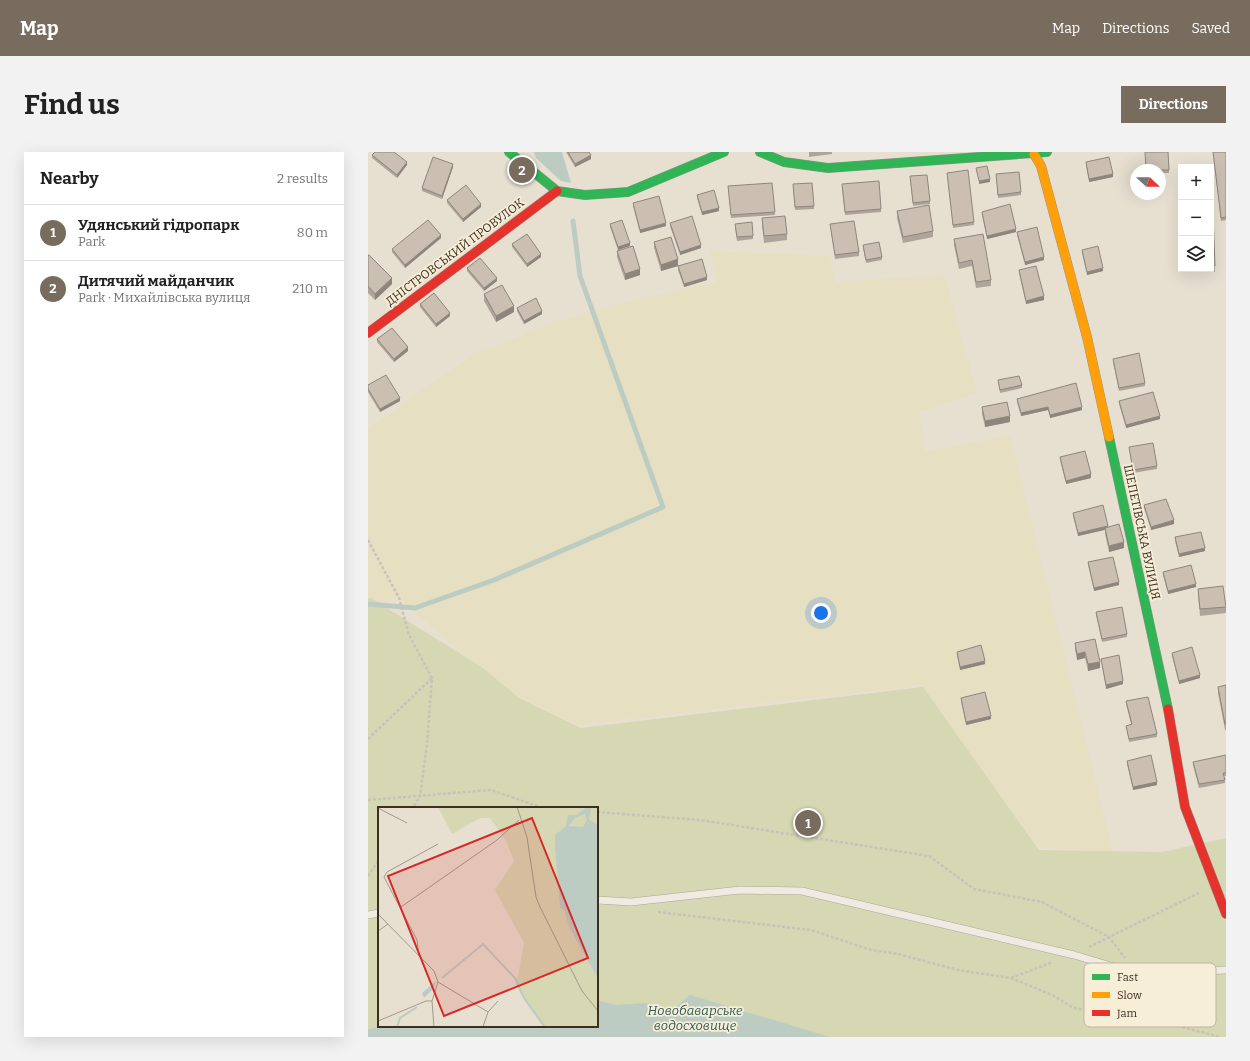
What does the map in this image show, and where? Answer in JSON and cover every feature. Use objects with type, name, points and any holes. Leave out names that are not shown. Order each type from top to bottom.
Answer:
[{"type":"street","points":[[509,152],[557,191],[585,196],[628,192],[724,152]]},
{"type":"street","points":[[760,152],[784,162],[828,168],[1047,152]]},
{"type":"street","name":"ШЕПЕТІВСЬКА ВУЛИЦЯ","points":[[1034,154],[1041,166],[1087,337],[1168,707],[1185,807],[1226,914]]},
{"type":"street","name":"ДНІСТРОВСЬКИЙ ПРОВУЛОК","points":[[368,333],[557,191]]},
{"type":"lane","points":[[598,900],[631,902],[740,890],[802,891],[1074,955],[1101,963]]},
{"type":"lane","points":[[368,915],[378,913]]},
{"type":"lane","points":[[1216,970],[1226,970]]},
{"type":"path","points":[[368,540],[399,598],[409,635],[432,678],[428,744],[420,796],[414,807]]},
{"type":"path","points":[[368,739],[432,678]]},
{"type":"path","points":[[368,800],[491,790],[540,807]]},
{"type":"path","points":[[598,812],[700,820],[929,856],[974,889],[1042,902],[1109,937],[1129,963]]},
{"type":"path","points":[[368,876],[378,861]]},
{"type":"path","points":[[1011,978],[1074,955],[1215,885]]},
{"type":"path","points":[[652,910],[810,930],[871,950],[898,954],[958,970],[1011,978],[1052,995],[1074,1008],[1084,1010]]},
{"type":"path","points":[[1182,1027],[1220,1037]]},
{"type":"shaded area","points":[[710,251],[830,256],[835,282],[944,275],[977,393],[919,412],[926,452],[1010,435],[1113,852],[1038,847],[921,685],[577,725],[505,690],[399,598],[368,603],[368,428],[471,356],[542,327],[606,307],[717,282]]},
{"type":"green space","points":[[368,598],[371,598],[483,668],[519,698],[581,728],[923,687],[1039,850],[1162,852],[1226,838],[1226,1037],[368,1037]]},
{"type":"water","points":[[534,152],[562,152],[571,183],[561,181],[536,158]]},
{"type":"water","name":"Новобаварське водосховище","points":[[690,995],[830,1037],[368,1037],[368,1029],[383,1027],[598,1027],[598,1000],[616,1005],[645,1003],[672,1010]]},
{"type":"building","points":[[375,152],[394,152],[407,162],[397,175],[372,155]]},
{"type":"building","points":[[568,152],[589,152],[591,155],[575,164]]},
{"type":"building","points":[[1145,152],[1168,152],[1169,170],[1166,170],[1166,164],[1146,164]]},
{"type":"building","points":[[1213,152],[1226,152],[1226,217],[1221,218]]},
{"type":"building","points":[[433,157],[453,164],[442,196],[422,188]]},
{"type":"building","points":[[1109,157],[1113,174],[1089,179],[1086,162]]},
{"type":"building","points":[[987,166],[990,179],[979,181],[976,168]]},
{"type":"building","points":[[968,170],[974,222],[953,225],[947,173]]},
{"type":"building","points":[[1019,172],[1021,192],[998,195],[996,174]]},
{"type":"building","points":[[927,175],[930,201],[913,203],[910,176]]},
{"type":"building","points":[[879,181],[881,209],[845,212],[842,184]]},
{"type":"building","points":[[772,183],[775,212],[731,215],[728,186]]},
{"type":"building","points":[[812,183],[814,206],[795,207],[793,184]]},
{"type":"building","points":[[466,185],[481,204],[463,219],[447,200]]},
{"type":"building","points":[[714,190],[719,208],[702,212],[697,195]]},
{"type":"building","points":[[659,196],[666,223],[640,230],[633,203]]},
{"type":"building","points":[[1010,204],[1016,229],[987,236],[982,212]]},
{"type":"building","points":[[929,205],[933,231],[903,237],[897,211]]},
{"type":"building","points":[[692,216],[701,245],[680,252],[670,223]]},
{"type":"building","points":[[785,216],[787,234],[764,236],[762,218]]},
{"type":"building","points":[[428,220],[441,235],[405,265],[392,249]]},
{"type":"building","points":[[622,220],[630,243],[618,247],[610,224]]},
{"type":"building","points":[[854,221],[859,252],[835,255],[830,224]]},
{"type":"building","points":[[752,222],[753,236],[737,237],[735,224]]},
{"type":"building","points":[[1037,227],[1044,257],[1025,262],[1017,232]]},
{"type":"building","points":[[527,234],[541,254],[527,264],[512,244]]},
{"type":"building","points":[[983,234],[991,280],[976,282],[972,260],[959,263],[954,239]]},
{"type":"building","points":[[671,237],[678,259],[661,265],[654,242]]},
{"type":"building","points":[[1214,240],[1215,266],[1214,266]]},
{"type":"building","points":[[879,242],[882,257],[866,260],[863,245]]},
{"type":"building","points":[[633,246],[640,269],[625,274],[617,251]]},
{"type":"building","points":[[1098,246],[1103,268],[1087,272],[1082,250]]},
{"type":"building","points":[[368,255],[392,278],[375,294],[368,286]]},
{"type":"building","points":[[480,258],[497,278],[484,288],[467,268]]},
{"type":"building","points":[[702,259],[707,277],[684,284],[678,266]]},
{"type":"building","points":[[1036,266],[1044,296],[1026,301],[1019,270]]},
{"type":"building","points":[[502,285],[514,306],[496,316],[484,294]]},
{"type":"building","points":[[434,293],[450,313],[436,324],[420,304]]},
{"type":"building","points":[[536,298],[542,311],[524,321],[517,308]]},
{"type":"building","points":[[392,328],[408,347],[394,359],[377,339]]},
{"type":"building","points":[[1139,353],[1145,383],[1119,388],[1113,359]]},
{"type":"building","points":[[386,375],[400,398],[380,409],[368,389],[368,385]]},
{"type":"building","points":[[1019,376],[1022,385],[1000,390],[998,380]]},
{"type":"building","points":[[1076,383],[1082,407],[1050,415],[1048,407],[1021,413],[1017,399]]},
{"type":"building","points":[[1153,392],[1160,416],[1126,425],[1119,401]]},
{"type":"building","points":[[1007,402],[1010,416],[985,421],[982,407]]},
{"type":"building","points":[[1153,443],[1157,466],[1133,470],[1129,447]]},
{"type":"building","points":[[1085,451],[1091,474],[1066,481],[1060,457]]},
{"type":"building","points":[[1166,499],[1174,520],[1151,527],[1144,505]]},
{"type":"building","points":[[1103,505],[1108,526],[1078,533],[1073,513]]},
{"type":"building","points":[[1119,524],[1124,542],[1109,546],[1105,528]]},
{"type":"building","points":[[1201,532],[1205,548],[1179,554],[1175,537]]},
{"type":"building","points":[[1113,557],[1119,582],[1094,588],[1088,562]]},
{"type":"building","points":[[1191,565],[1196,584],[1168,591],[1163,572]]},
{"type":"building","points":[[1223,586],[1226,607],[1200,609],[1198,589]]},
{"type":"building","points":[[1122,607],[1127,634],[1102,639],[1096,612]]},
{"type":"building","points":[[1095,639],[1100,662],[1088,664],[1085,652],[1077,654],[1075,643]]},
{"type":"building","points":[[981,645],[985,661],[960,667],[957,652]]},
{"type":"building","points":[[1192,647],[1200,675],[1179,681],[1172,653]]},
{"type":"building","points":[[1119,655],[1123,681],[1106,685],[1101,659]]},
{"type":"building","points":[[1226,685],[1226,724],[1225,724],[1218,687]]},
{"type":"building","points":[[985,692],[991,716],[966,722],[961,698]]},
{"type":"building","points":[[1148,697],[1157,734],[1129,739],[1126,726],[1132,724],[1126,701]]},
{"type":"building","points":[[1151,755],[1157,782],[1133,787],[1127,761]]},
{"type":"building","points":[[1226,755],[1226,773],[1223,773],[1225,780],[1199,784],[1193,762]]},
{"type":"waterway","points":[[368,604],[415,608],[494,580],[663,507],[580,276],[573,221]]},
{"type":"traffic: fast","points":[[509,152],[557,191],[585,195],[628,192],[724,152]]},
{"type":"traffic: fast","points":[[760,152],[784,162],[828,168],[1047,152]]},
{"type":"traffic: fast","points":[[1109,437],[1168,709]]},
{"type":"traffic: slow","points":[[1034,154],[1041,166],[1087,337],[1109,437]]},
{"type":"traffic: jam","points":[[368,333],[557,191]]},
{"type":"traffic: jam","points":[[1168,709],[1185,807],[1226,914]]},
{"type":"place","name":"Дитячий майданчик","points":[[522,170]]},
{"type":"place","name":"Удянський гідропарк","points":[[808,823]]}]
